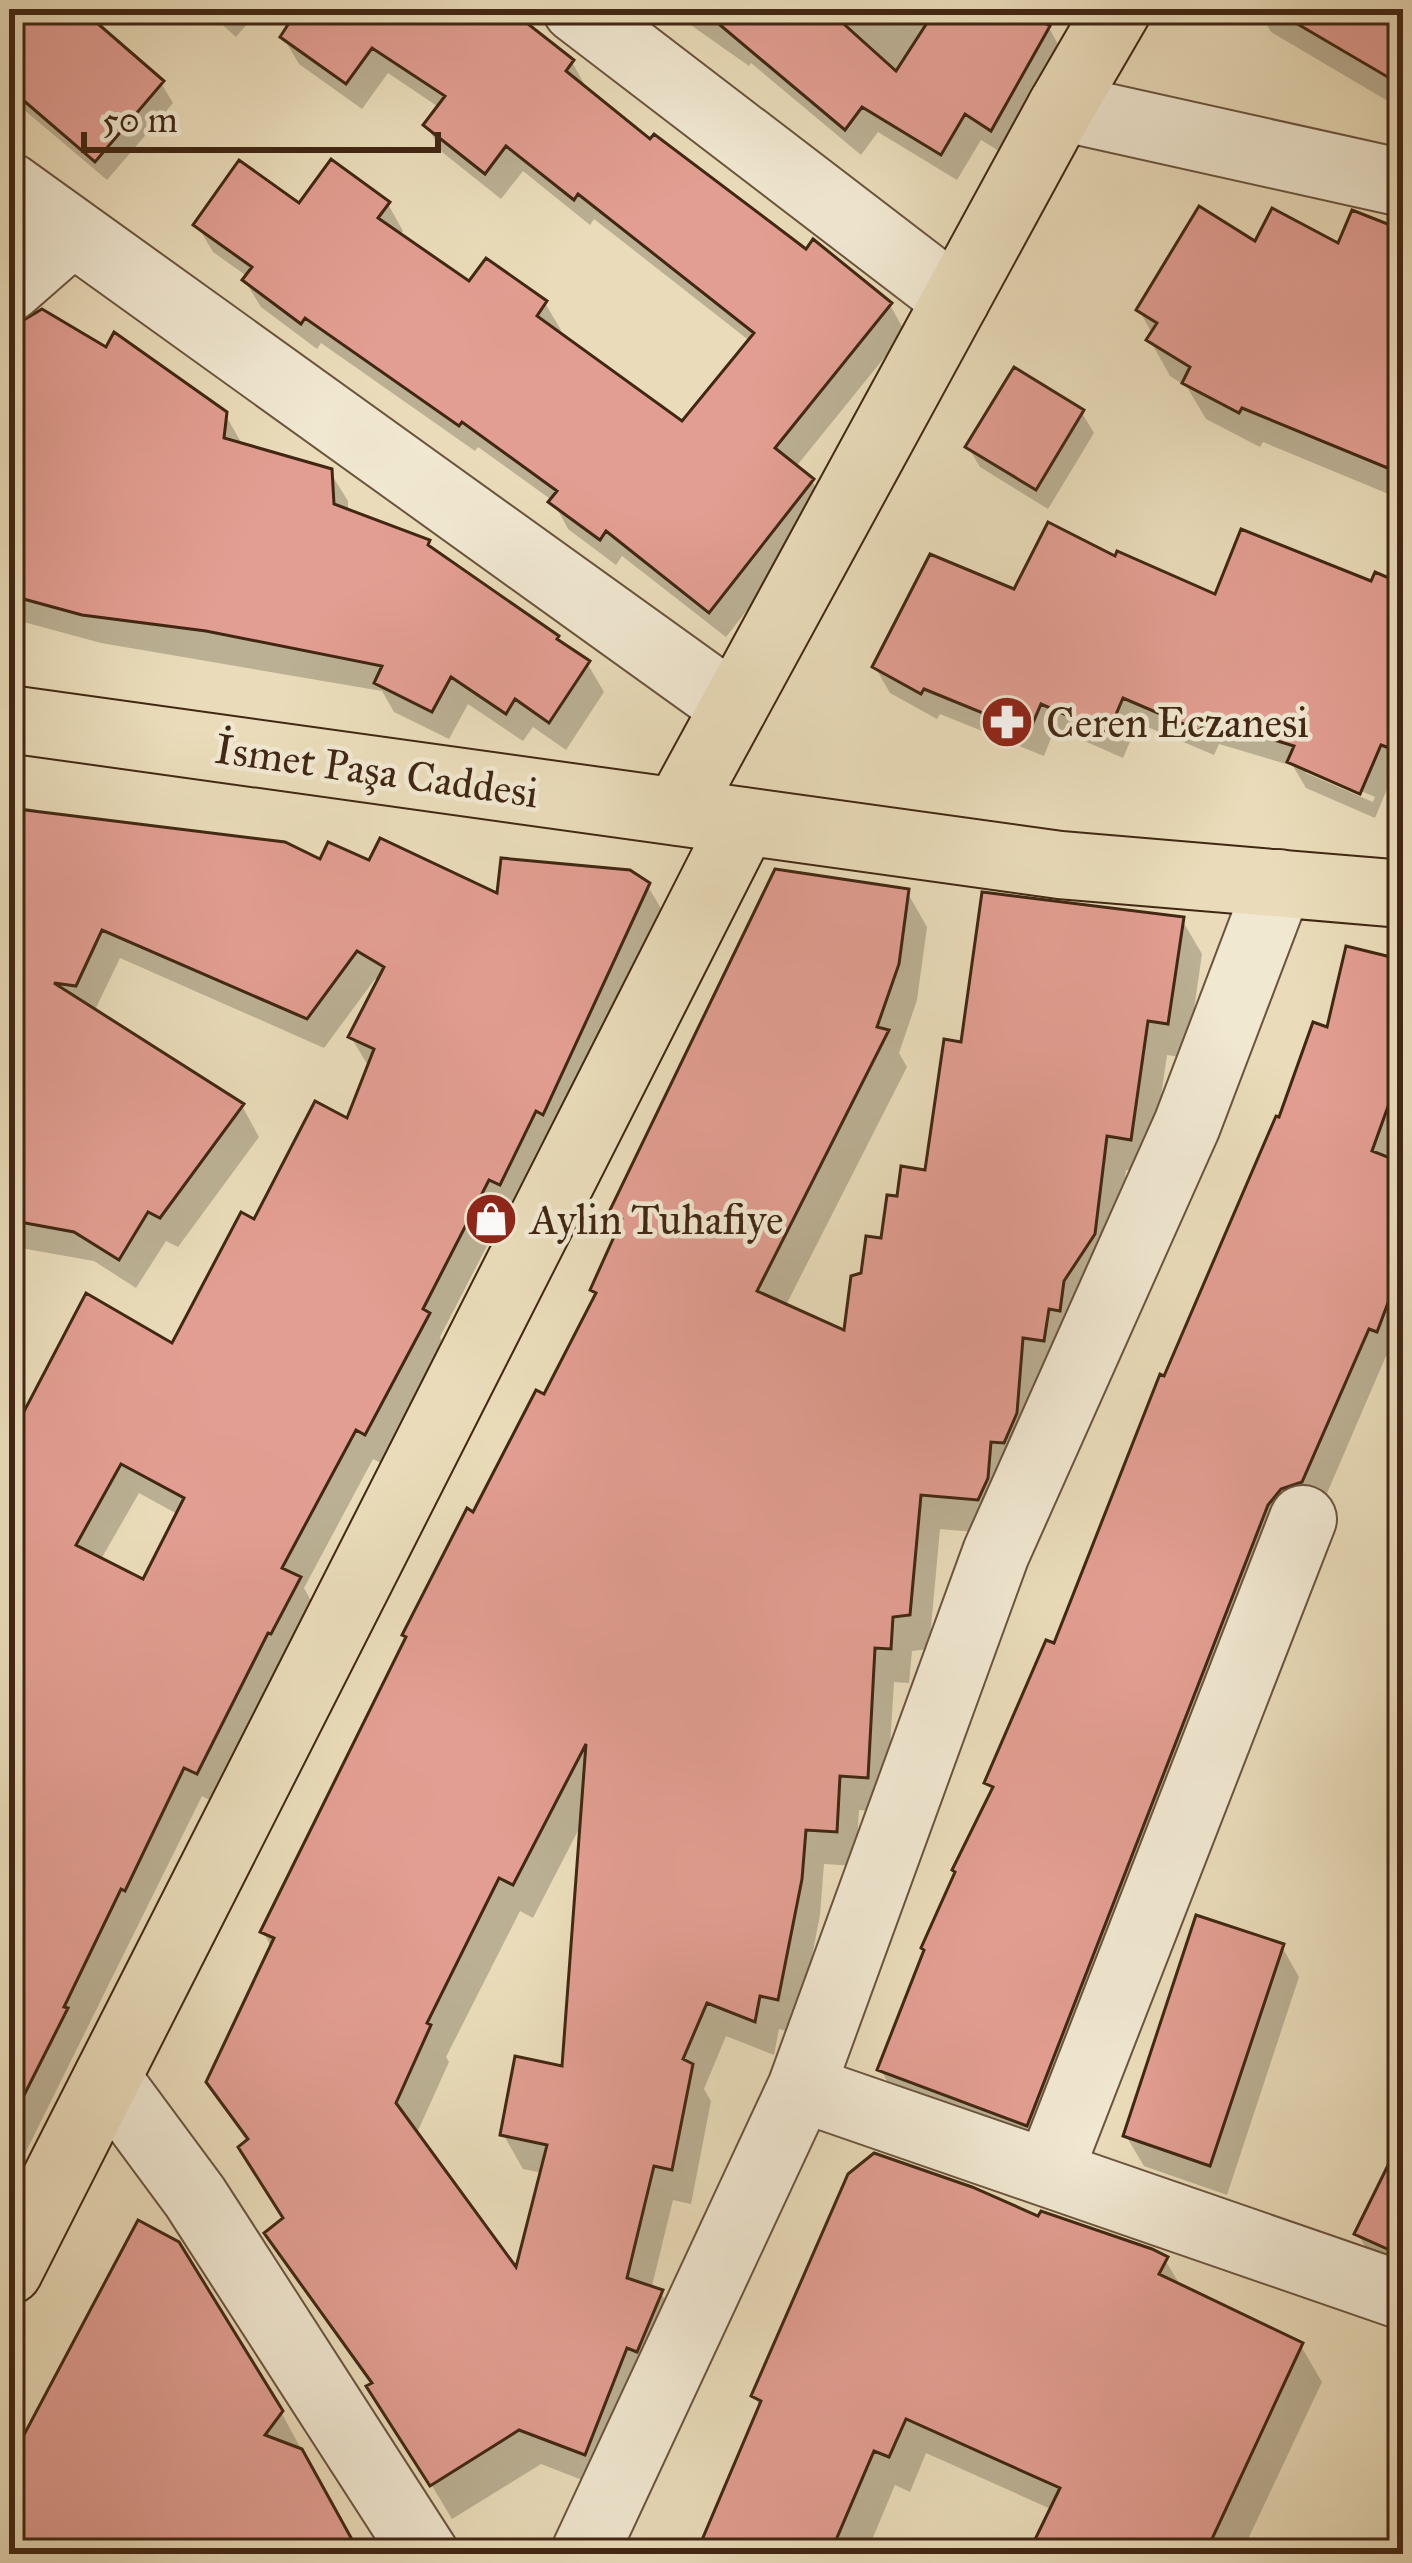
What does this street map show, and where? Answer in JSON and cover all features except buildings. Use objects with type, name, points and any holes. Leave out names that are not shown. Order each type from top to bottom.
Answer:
[{"type":"main road","points":[[677,812],[1118,9]]},
{"type":"main road","name":"İsmet Paşa Caddesi","points":[[9,719],[1060,865],[1403,894]]},
{"type":"main road","points":[[9,2271],[744,821]]},
{"type":"street","points":[[576,9],[956,300]]},
{"type":"street","points":[[1061,106],[1403,183]]},
{"type":"street","points":[[9,186],[734,707]]},
{"type":"street","points":[[9,288],[73,232]]},
{"type":"street","points":[[584,2554],[801,2088],[996,1553],[1187,1125],[1279,883]]},
{"type":"street","points":[[1049,2172],[1303,1519]]},
{"type":"street","points":[[107,2078],[195,2197],[425,2554]]},
{"type":"street","points":[[801,2088],[1403,2296]]},
{"type":"place","name":"Ceren Eczanesi","points":[[1007,722]]},
{"type":"place","name":"Aylin Tuhafiye","points":[[491,1219]]}]
